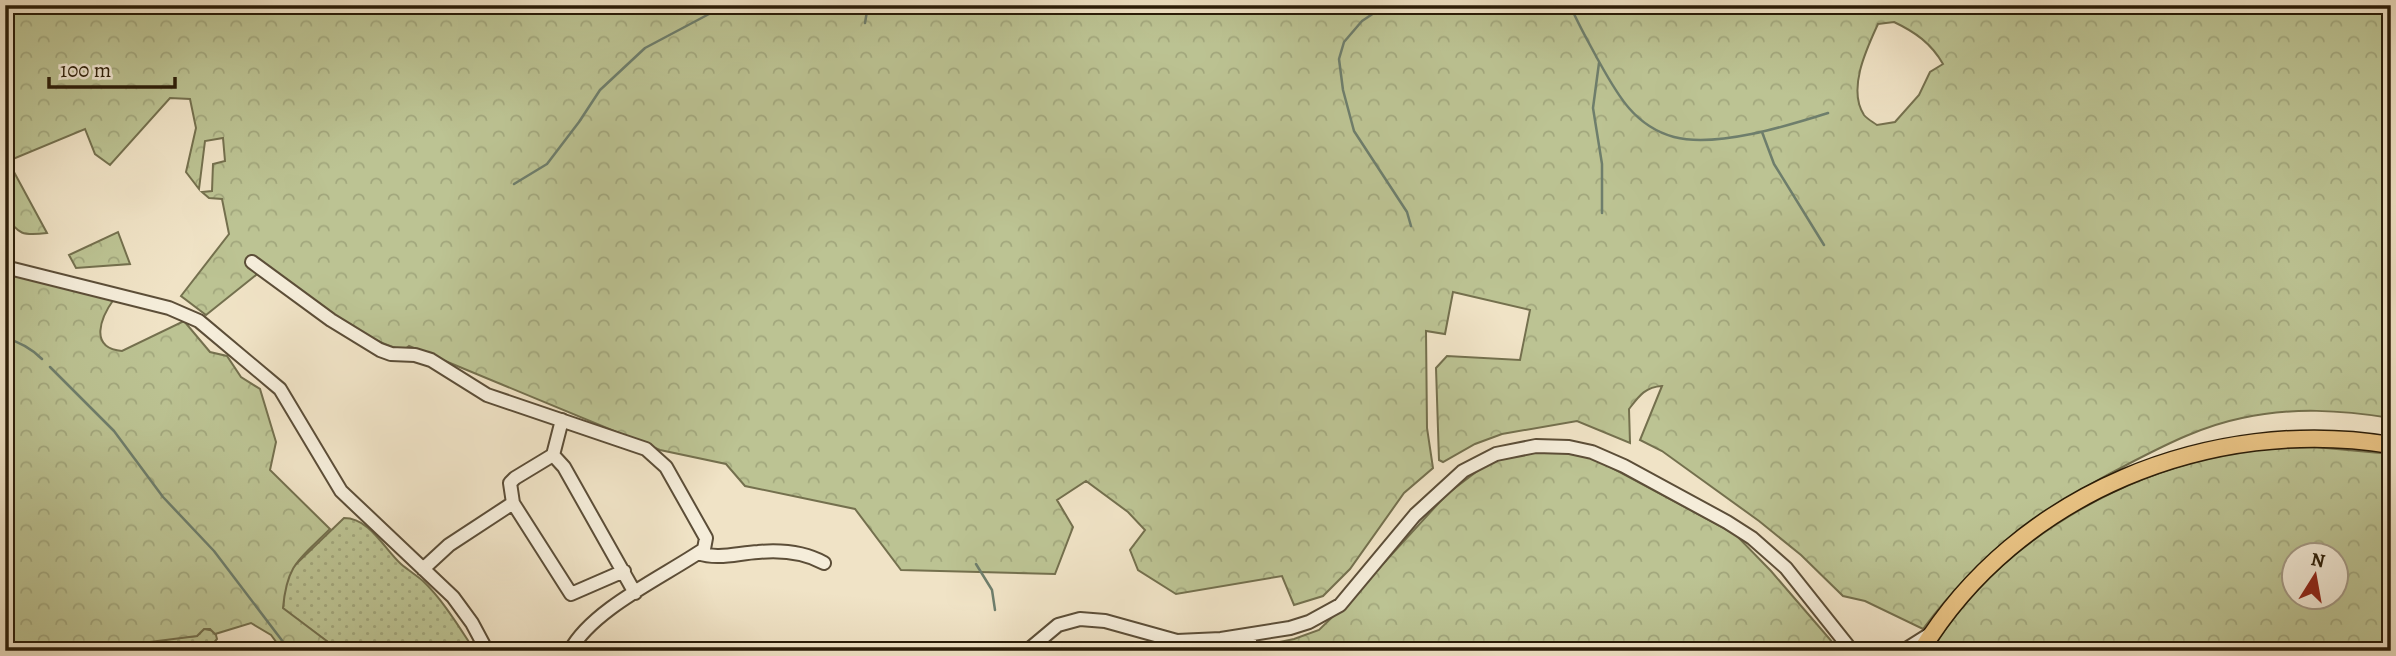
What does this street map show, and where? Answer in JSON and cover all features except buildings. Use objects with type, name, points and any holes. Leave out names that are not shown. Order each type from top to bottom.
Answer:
[{"type":"main road","points":[[1921,651],[1931,634],[1972,584],[2036,527],[2091,493],[2146,468],[2214,448],[2267,440],[2325,438],[2391,445]]},
{"type":"street","points":[[252,262],[331,320],[380,350],[432,360],[488,395],[646,449],[666,467],[706,538],[704,549],[597,619],[574,643],[570,651]]},
{"type":"street","points":[[5,267],[169,308],[199,321],[280,389],[341,492],[453,597],[472,623],[487,651]]},
{"type":"street","points":[[562,420],[553,455],[515,478],[510,484],[513,503],[571,594],[624,571]]},
{"type":"street","points":[[1027,651],[1058,625],[1080,619],[1105,621],[1180,646],[1309,622],[1340,605],[1415,515],[1448,483],[1477,462],[1496,454],[1536,446],[1580,449],[1607,458],[1727,522],[1759,544],[1786,568],[1853,651]]},
{"type":"street","points":[[553,455],[564,467],[635,593]]},
{"type":"street","points":[[423,569],[449,545],[513,503]]},
{"type":"street","points":[[698,553],[710,557],[761,552],[792,553],[813,557],[824,563]]},
{"type":"street","points":[[1903,651],[1931,634]]},
{"type":"street","points":[[1250,635],[1250,651]]},
{"type":"street","points":[[1842,638],[1864,651]]},
{"type":"green space","points":[[5,5],[2391,5],[2391,418],[2354,413],[2279,412],[2228,421],[2173,442],[2072,495],[2018,532],[1969,575],[1923,629],[1865,601],[1843,596],[1801,555],[1759,521],[1662,451],[1640,440],[1662,386],[1647,390],[1629,409],[1630,443],[1577,421],[1502,434],[1475,444],[1443,462],[1439,460],[1436,368],[1447,356],[1520,360],[1530,310],[1453,292],[1445,334],[1426,331],[1427,428],[1433,468],[1404,493],[1350,569],[1323,596],[1294,605],[1282,576],[1176,594],[1138,570],[1130,550],[1145,530],[1128,512],[1086,481],[1057,500],[1073,527],[1055,574],[901,570],[855,509],[745,486],[726,464],[660,450],[409,346],[404,350],[388,345],[333,315],[266,267],[206,315],[181,296],[229,234],[222,199],[209,198],[202,192],[212,191],[213,164],[225,161],[223,138],[205,141],[199,189],[186,172],[196,128],[190,99],[170,98],[110,165],[95,154],[85,129],[8,161],[47,233],[22,232],[5,214]],"holes":[[[1894,22],[1928,44],[1943,64],[1930,72],[1919,95],[1895,122],[1877,125],[1865,116],[1859,105],[1858,81],[1878,24]]]},
{"type":"green space","points":[[118,232],[130,264],[76,268],[69,255]]},
{"type":"green space","points":[[5,271],[114,299],[105,314],[100,331],[101,338],[111,349],[122,351],[184,321],[210,352],[227,356],[241,377],[260,389],[276,442],[270,470],[330,529],[303,555],[292,571],[283,608],[340,651],[283,651],[271,635],[251,623],[215,634],[210,629],[204,629],[197,636],[142,643],[115,651],[5,651]]},
{"type":"green space","points":[[2315,447],[2391,454],[2391,651],[1931,651],[1956,615],[1985,582],[2053,526],[2091,503],[2131,484],[2214,457],[2252,451]]},
{"type":"green space","points":[[1547,451],[1588,455],[1735,534],[1840,651],[1259,651],[1260,646],[1294,639],[1319,630],[1447,494],[1484,466],[1508,456]]},
{"type":"green space","points":[[344,518],[353,519],[369,529],[401,564],[430,588],[475,651],[340,651],[283,609],[285,584],[293,567]]},
{"type":"green space","points":[[204,629],[215,631],[217,639],[207,651],[118,651],[171,638],[197,636]]},
{"type":"waterway","points":[[514,184],[547,164],[600,90],[645,48],[726,5]]},
{"type":"waterway","points":[[865,23],[868,5]]},
{"type":"waterway","points":[[1386,5],[1362,21],[1344,42],[1339,59],[1343,90],[1354,131],[1407,212],[1411,226]]},
{"type":"waterway","points":[[1570,5],[1619,95],[1637,116],[1660,132],[1691,140],[1730,138],[1828,113]]},
{"type":"waterway","points":[[1599,63],[1593,108],[1602,164],[1602,213]]},
{"type":"waterway","points":[[1762,132],[1774,164],[1824,245]]},
{"type":"waterway","points":[[5,338],[25,346],[42,359]]},
{"type":"waterway","points":[[50,367],[114,431],[163,497],[214,551],[290,651]]},
{"type":"waterway","points":[[976,564],[992,590],[995,610]]}]
